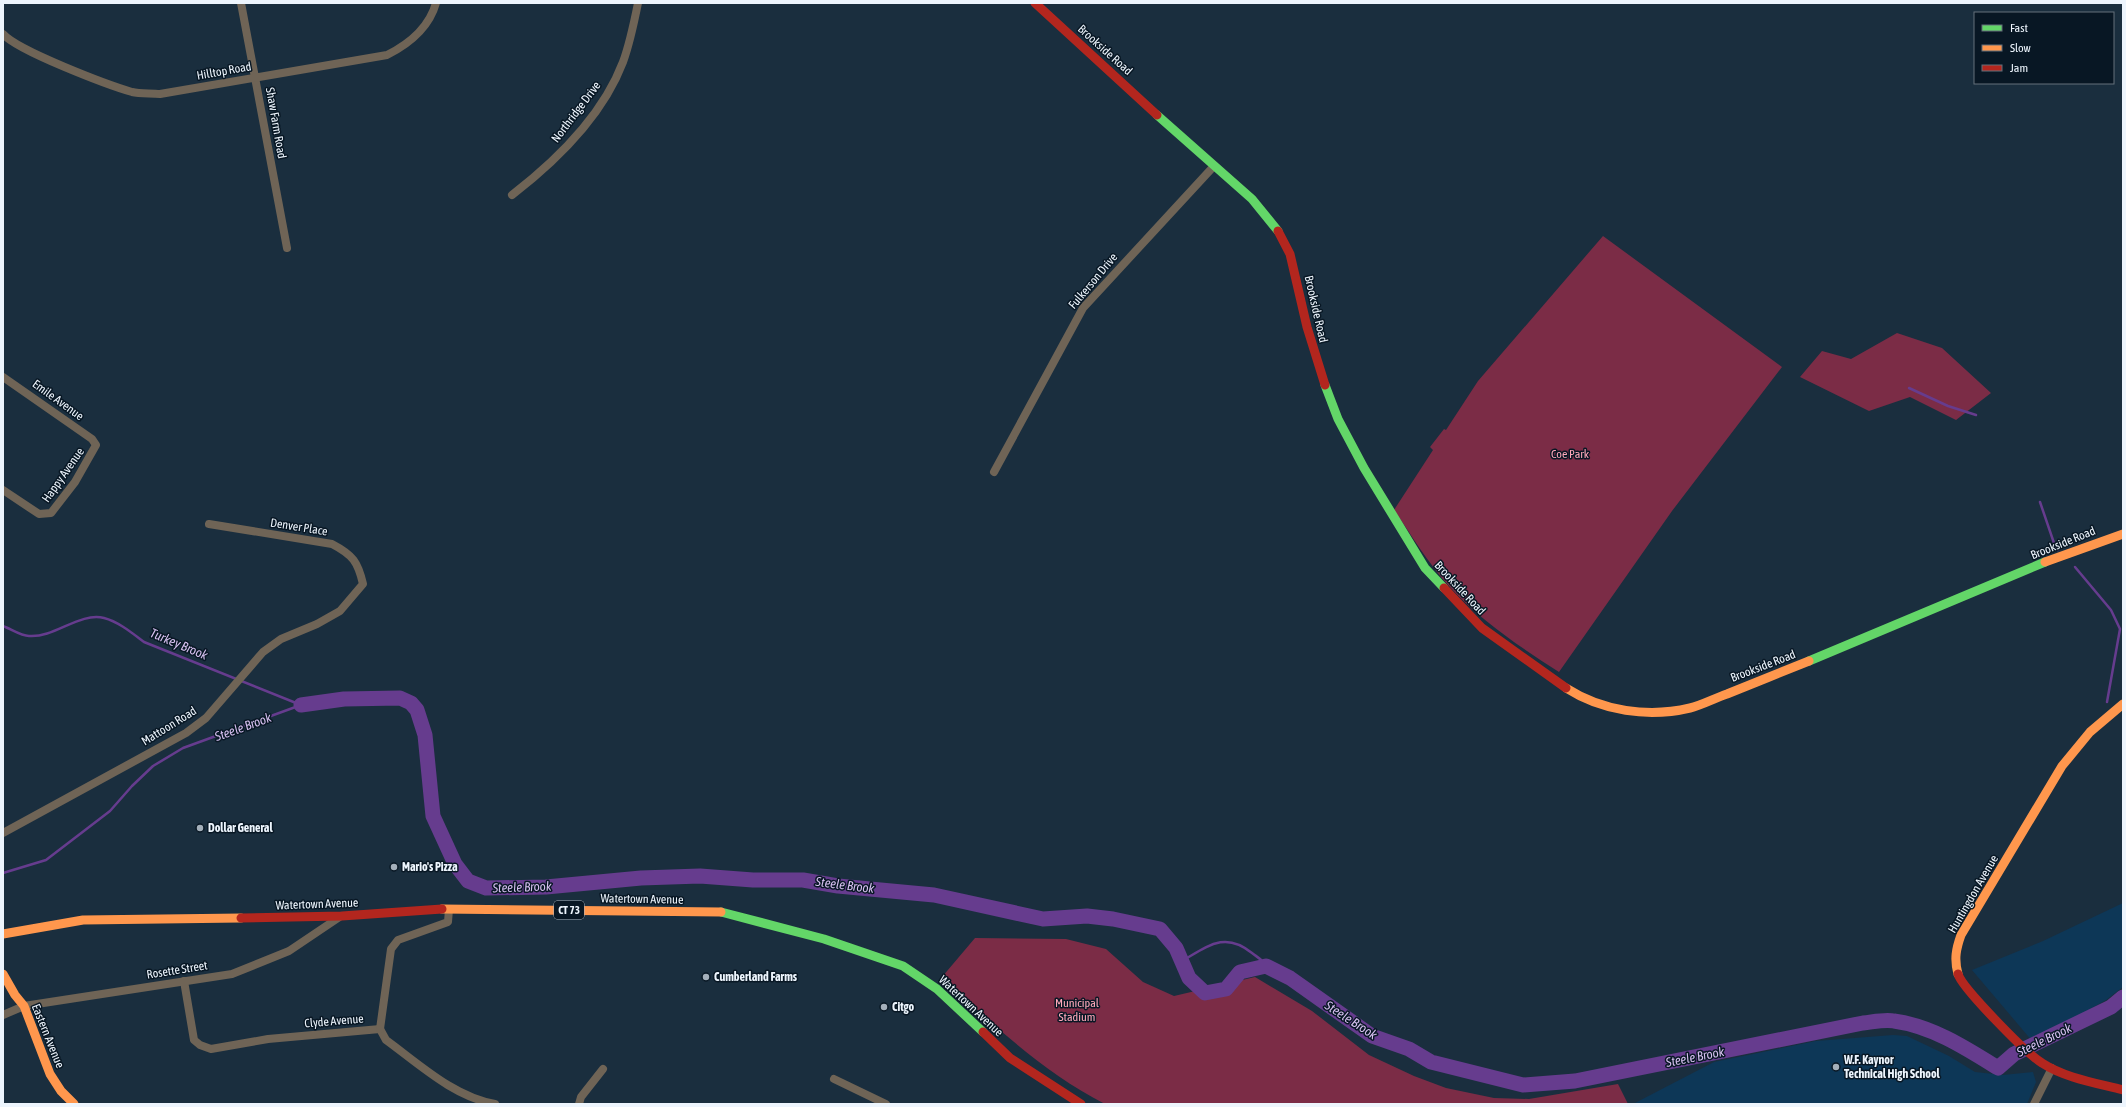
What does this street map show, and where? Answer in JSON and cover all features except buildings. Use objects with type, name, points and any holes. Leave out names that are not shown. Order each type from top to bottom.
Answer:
[{"type":"main road","name":"Brookside Road","points":[[1035,3],[1252,199],[1278,231],[1290,254],[1307,327],[1320,372],[1338,419],[1364,468],[1425,568],[1465,611],[1501,644],[1569,690],[1603,705],[1637,712],[1657,712],[1690,708],[1792,668],[2063,555],[2123,534]]},
{"type":"main road","name":"Huntingdon Avenue","points":[[2123,704],[2102,719],[2080,741],[2062,766],[1969,921],[1956,948],[1955,962],[1959,977],[1976,1000],[2041,1063],[2069,1076],[2123,1090]]},
{"type":"main road","name":"Watertown Avenue","points":[[3,934],[82,920],[342,916],[449,908],[727,912],[824,939],[903,966],[937,989],[1010,1058],[1078,1103]]},
{"type":"main road","name":"Eastern Avenue","points":[[3,974],[15,995],[24,1006],[50,1074],[60,1091],[74,1104]]},
{"type":"street","name":"Shaw Farm Road","points":[[241,3],[287,248]]},
{"type":"street","name":"Hilltop Road","points":[[3,34],[26,49],[116,87],[134,92],[160,94],[388,55],[416,37],[427,22],[436,3]]},
{"type":"street","name":"Northridge Drive","points":[[512,195],[548,165],[565,148],[605,97],[623,63],[638,3]]},
{"type":"street","name":"Fulkerson Drive","points":[[994,472],[1083,308],[1214,166]]},
{"type":"street","name":"Emile Avenue","points":[[3,377],[92,439],[96,445]]},
{"type":"street","name":"Happy Avenue","points":[[3,490],[33,511],[45,515],[51,513],[55,510],[75,482],[96,445]]},
{"type":"street","name":"Denver Place","points":[[209,524],[332,544],[348,553],[360,568],[363,584]]},
{"type":"street","name":"Mattoon Road","points":[[3,833],[186,733],[206,718],[237,684],[263,652],[281,639],[317,624],[340,611],[363,584]]},
{"type":"street","points":[[380,1029],[391,949],[398,940],[448,922],[449,908]]},
{"type":"street","name":"Rosette Street","points":[[3,1015],[24,1006],[232,974],[289,951],[342,916]]},
{"type":"street","name":"Clyde Avenue","points":[[184,981],[194,1040],[200,1045],[211,1049],[268,1039],[380,1029],[386,1040],[460,1092],[483,1102],[495,1104]]},
{"type":"street","points":[[2034,1104],[2052,1068]]},
{"type":"street","points":[[579,1104],[581,1097],[603,1069]]},
{"type":"street","points":[[834,1079],[886,1104]]},
{"type":"shaded area","points":[[2123,903],[2123,987],[2106,1000],[2033,1042],[1972,970],[2043,941]]},
{"type":"shaded area","name":"W.F. Kaynor Technical High School","points":[[1893,1035],[1907,1036],[1949,1056],[1975,1072],[2003,1075],[2033,1072],[2036,1082],[2027,1104],[1633,1104],[1714,1062],[1816,1041]]},
{"type":"green space","name":"Coe Park","points":[[1603,236],[1782,367],[1672,511],[1559,672],[1501,633],[1461,599],[1434,568],[1394,510],[1433,450],[1430,447],[1444,429],[1446,430],[1478,381]]},
{"type":"green space","points":[[1897,333],[1942,348],[1991,393],[1956,420],[1910,397],[1869,411],[1800,377],[1822,351],[1851,359]]},
{"type":"green space","name":"Municipal Stadium","points":[[975,938],[1066,939],[1106,949],[1143,982],[1174,996],[1255,977],[1312,1011],[1369,1055],[1414,1076],[1446,1088],[1494,1098],[1529,1099],[1618,1084],[1628,1104],[1105,1104],[1061,1077],[1019,1046],[980,1013],[942,977]]},
{"type":"waterway","points":[[1909,388],[1948,406],[1976,415]]},
{"type":"waterway","points":[[2040,502],[2055,546],[2058,550]]},
{"type":"waterway","points":[[2075,567],[2111,610],[2120,629],[2107,702]]},
{"type":"waterway","name":"Turkey Brook","points":[[3,626],[23,635],[39,636],[85,619],[95,617],[104,618],[120,625],[144,642],[301,705]]},
{"type":"waterway","name":"Steele Brook","points":[[301,705],[344,699],[400,698],[411,703],[417,710],[425,735],[433,816],[455,864],[468,881],[486,888],[546,887],[641,878],[700,876],[753,880],[803,880],[838,886],[934,895],[1043,919],[1087,916],[1113,919],[1160,929],[1176,948],[1189,978],[1205,993],[1226,989],[1240,972],[1266,966],[1290,978],[1372,1036],[1409,1049],[1431,1062],[1523,1085],[1575,1081],[1863,1023],[1887,1020],[1908,1024],[1935,1033],[1961,1046],[1998,1068],[2014,1054],[2111,1007],[2123,997]]},
{"type":"waterway","name":"Steele Brook","points":[[3,873],[46,860],[110,811],[132,786],[153,766],[183,748],[301,705]]},
{"type":"waterway","name":"Steele Brook","points":[[1182,961],[1208,946],[1225,942],[1242,946],[1260,959],[1266,966]]},
{"type":"traffic: fast","points":[[1157,115],[1252,199],[1278,231]]},
{"type":"traffic: fast","points":[[1325,385],[1338,419],[1364,468],[1425,568],[1444,588]]},
{"type":"traffic: fast","points":[[1809,661],[2045,562]]},
{"type":"traffic: fast","points":[[721,912],[824,939],[903,966],[937,989],[983,1032]]},
{"type":"traffic: slow","points":[[2045,562],[2123,534]]},
{"type":"traffic: slow","points":[[1566,688],[1580,696],[1610,707],[1642,712],[1674,711],[1699,705],[1809,661]]},
{"type":"traffic: slow","points":[[1958,974],[1956,954],[1961,935],[2062,766],[2090,732],[2123,704]]},
{"type":"traffic: slow","points":[[442,909],[721,912]]},
{"type":"traffic: slow","points":[[3,934],[83,920],[241,918]]},
{"type":"traffic: slow","points":[[3,974],[15,995],[24,1006],[50,1074],[61,1091],[74,1104]]},
{"type":"traffic: jam","points":[[1035,3],[1157,115]]},
{"type":"traffic: jam","points":[[1278,231],[1290,254],[1307,327],[1325,385]]},
{"type":"traffic: jam","points":[[1444,588],[1482,628],[1566,688]]},
{"type":"traffic: jam","points":[[241,918],[342,916],[442,909]]},
{"type":"traffic: jam","points":[[1958,974],[1962,982],[1996,1021],[2042,1063],[2061,1073],[2123,1090]]},
{"type":"traffic: jam","points":[[983,1032],[1010,1058],[1081,1104]]},
{"type":"place","name":"Dollar General","points":[[200,828]]},
{"type":"place","name":"Mario's Pizza","points":[[394,867]]},
{"type":"place","name":"Cumberland Farms","points":[[706,977]]},
{"type":"place","name":"Citgo","points":[[884,1007]]},
{"type":"place","name":"W.F. Kaynor Technical High School","points":[[1836,1067]]}]
